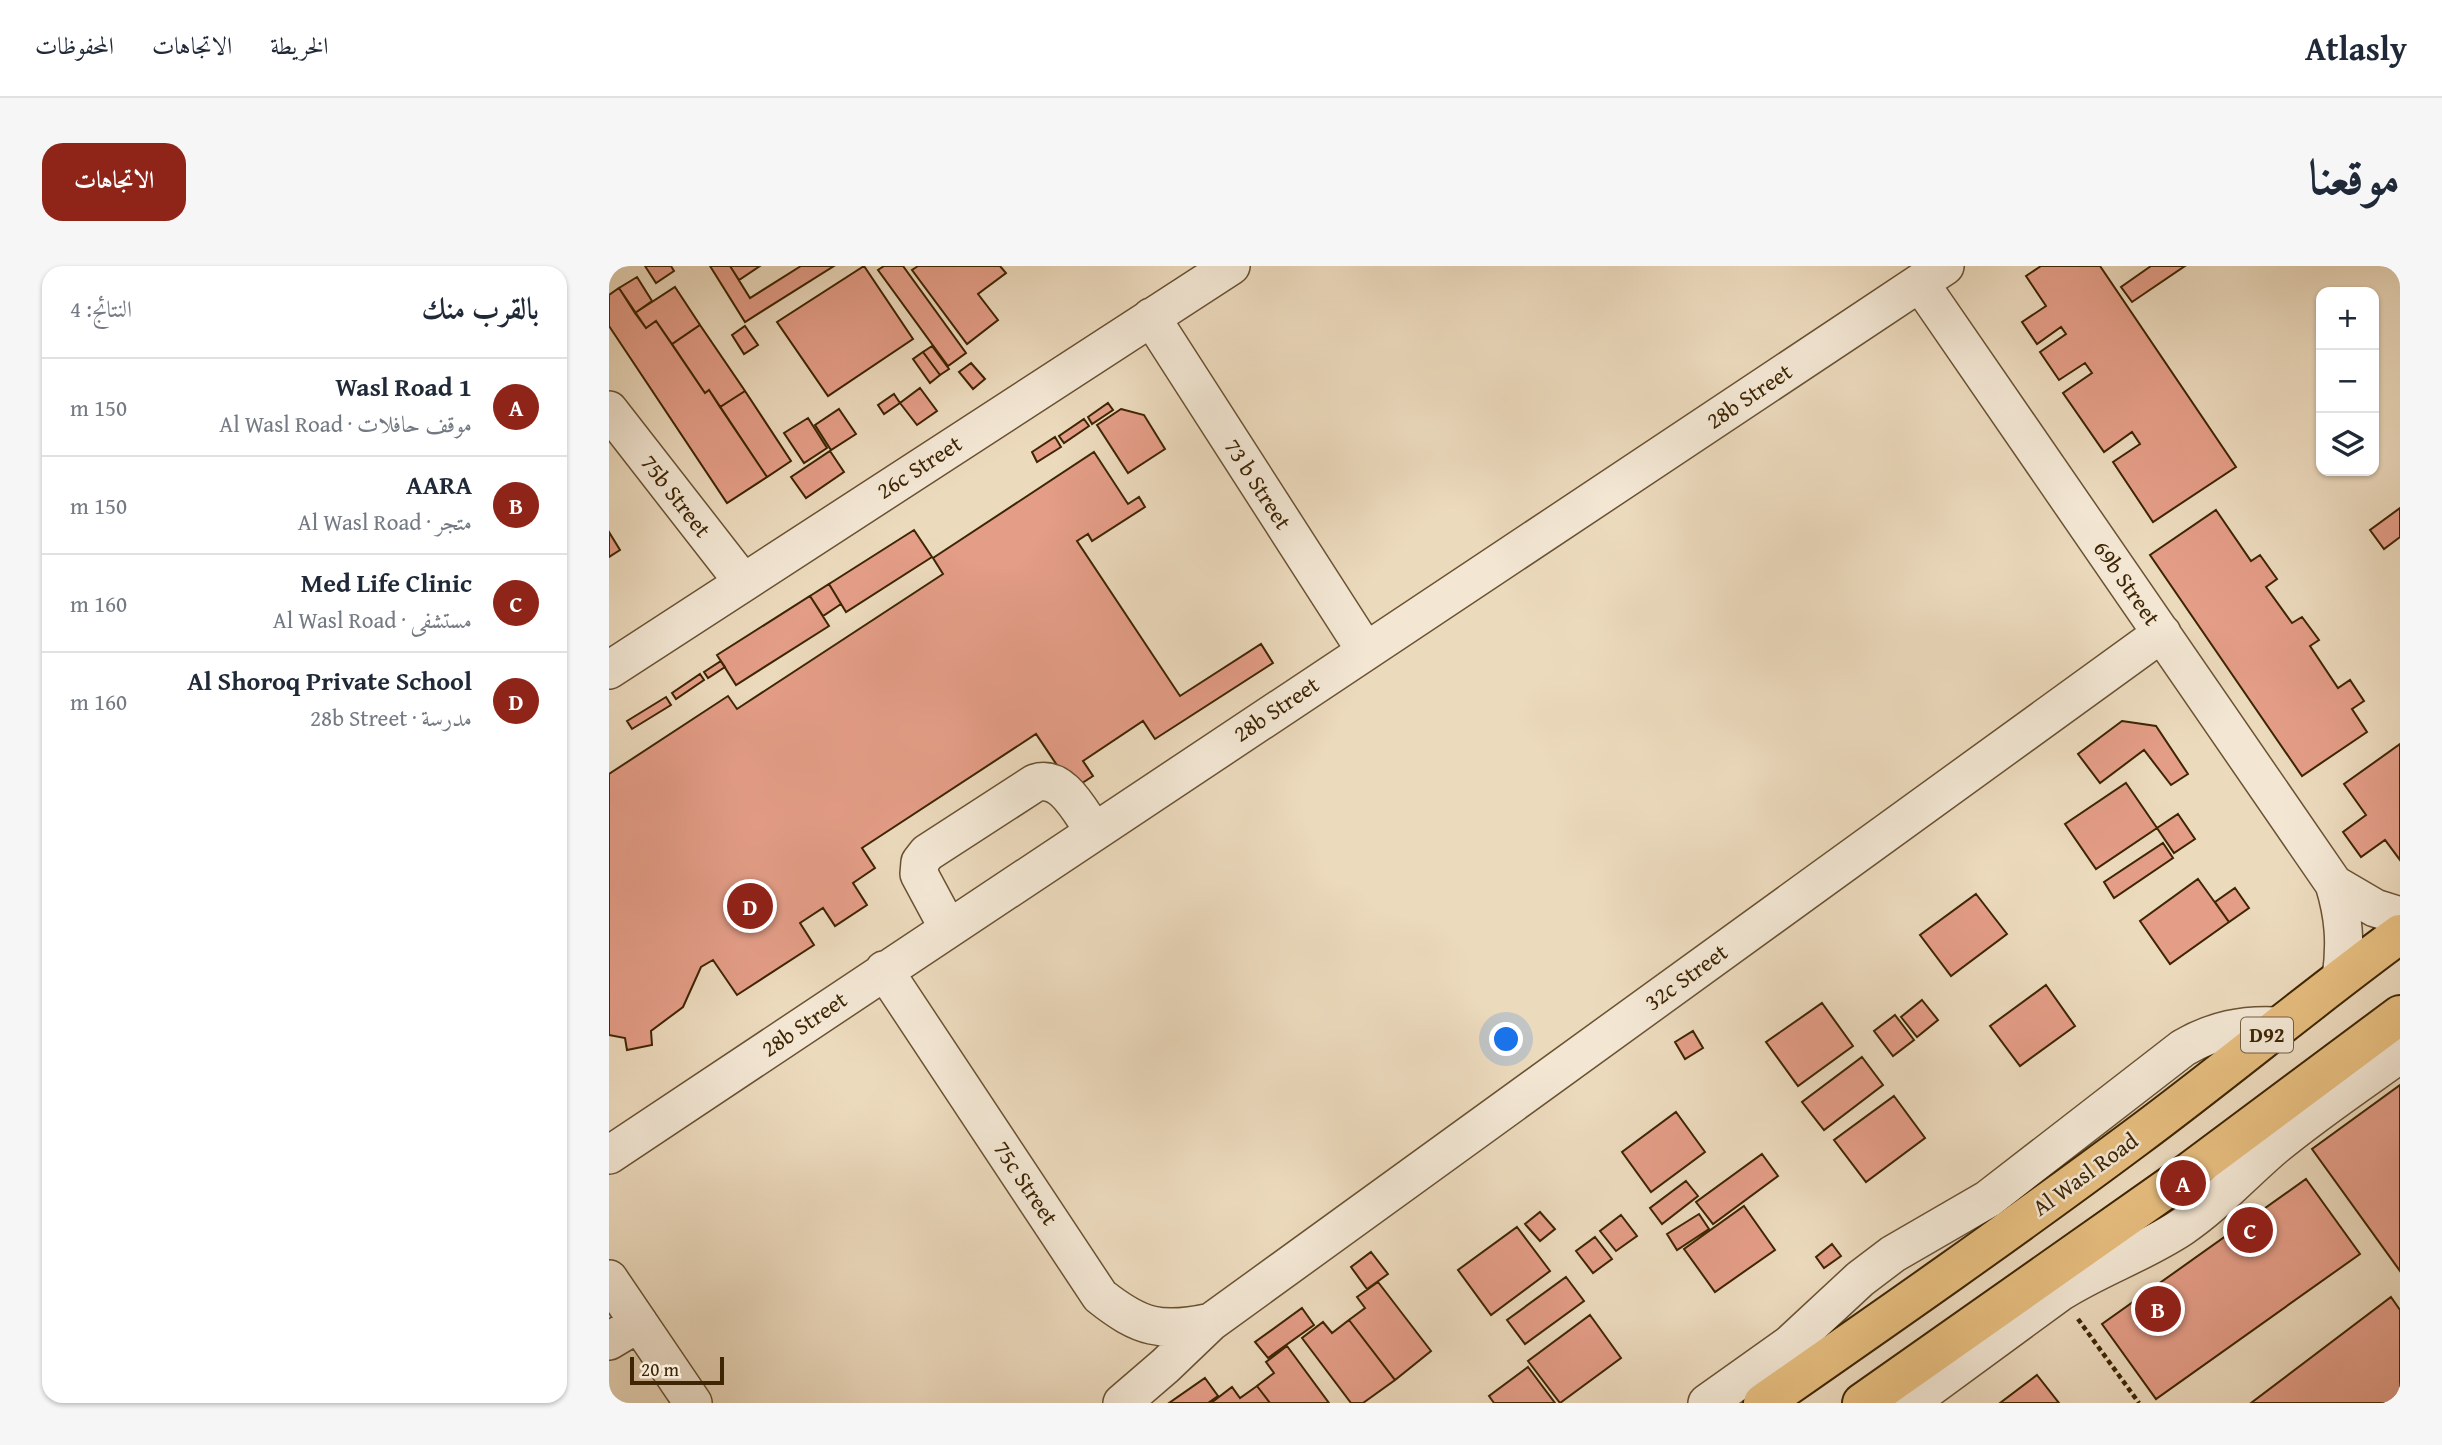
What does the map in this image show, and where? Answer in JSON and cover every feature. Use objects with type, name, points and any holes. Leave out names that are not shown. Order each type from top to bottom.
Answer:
[{"type":"main road","name":"Al Wasl Road","points":[[1763,1403],[2137,1137],[2400,934]]},
{"type":"main road","name":"D92","points":[[1862,1403],[2176,1182],[2400,1015]]},
{"type":"main road","points":[[1808,1403],[1905,1331],[1925,1306],[1940,1279]]},
{"type":"street","name":"26c Street","points":[[609,670],[1231,266]]},
{"type":"street","name":"69b Street","points":[[1932,275],[2162,633],[2334,884],[2345,930],[2341,978]]},
{"type":"street","name":"28b Street","points":[[609,1155],[1932,275]]},
{"type":"street","name":"73 b Street","points":[[1151,317],[1365,650]]},
{"type":"street","name":"75b Street","points":[[609,410],[743,582]]},
{"type":"street","name":"32c Street","points":[[1122,1403],[1211,1322],[2162,633]]},
{"type":"street","points":[[949,928],[919,874],[920,862],[927,853],[1043,780],[1058,785],[1094,831]]},
{"type":"street","name":"69b Street","points":[[2334,884],[2375,908],[2400,916]]},
{"type":"street","name":"75c Street","points":[[884,970],[1100,1296],[1124,1315],[1151,1326],[1181,1329],[1211,1322]]},
{"type":"street","points":[[1707,1403],[1790,1344],[1860,1279],[1893,1254],[1996,1193],[2183,1048],[2207,1035],[2234,1027],[2252,1024],[2279,1026]]},
{"type":"street","points":[[1909,1403],[2059,1293],[2182,1227],[2215,1202],[2275,1147],[2400,1054]]},
{"type":"street","points":[[609,1279],[624,1332],[692,1403]]},
{"type":"path","points":[[2059,1293],[2139,1403]]},
{"type":"building","points":[[645,266],[671,266],[674,271],[656,283]]},
{"type":"building","points":[[710,266],[730,266],[750,298],[801,266],[834,266],[745,322]]},
{"type":"building","points":[[730,266],[760,266],[739,280]]},
{"type":"building","points":[[864,266],[913,339],[828,396],[777,322]]},
{"type":"building","points":[[884,266],[903,266],[966,353],[948,366],[878,270]]},
{"type":"building","points":[[918,266],[1000,266],[1006,273],[978,294],[998,320],[967,344],[912,270]]},
{"type":"building","points":[[2041,266],[2100,266],[2236,467],[2153,522],[2113,462],[2140,444],[2132,432],[2104,452],[2063,393],[2092,373],[2085,363],[2059,380],[2040,352],[2066,334],[2061,327],[2037,344],[2022,322],[2046,306],[2026,276]]},
{"type":"building","points":[[2151,266],[2185,266],[2132,302],[2121,287]]},
{"type":"building","points":[[637,277],[652,301],[635,313],[619,288]]},
{"type":"building","points":[[675,287],[700,325],[672,344],[656,321],[646,328],[635,313]]},
{"type":"building","points":[[619,288],[646,328],[656,321],[705,393],[709,390],[767,477],[727,503],[609,326],[609,295]]},
{"type":"building","points":[[700,325],[745,391],[720,407],[709,390],[705,393],[672,344]]},
{"type":"building","points":[[745,326],[758,345],[744,354],[732,335]]},
{"type":"building","points":[[932,346],[949,369],[940,375],[923,352]]},
{"type":"building","points":[[923,352],[940,375],[930,383],[913,359]]},
{"type":"building","points":[[971,363],[985,379],[973,389],[959,372]]},
{"type":"building","points":[[920,388],[937,411],[917,425],[900,403]]},
{"type":"building","points":[[745,391],[791,461],[767,477],[720,407]]},
{"type":"building","points":[[894,394],[900,403],[884,414],[878,405]]},
{"type":"building","points":[[1108,403],[1113,410],[1092,424],[1088,417]]},
{"type":"building","points":[[839,409],[856,434],[831,450],[815,425]]},
{"type":"building","points":[[1121,409],[1144,415],[1165,449],[1128,473],[1097,425]]},
{"type":"building","points":[[808,418],[827,448],[804,463],[784,433]]},
{"type":"building","points":[[1084,419],[1089,426],[1064,443],[1059,436]]},
{"type":"building","points":[[1055,437],[1061,447],[1037,462],[1032,452]]},
{"type":"building","points":[[830,451],[844,472],[806,498],[791,477]]},
{"type":"building","points":[[1094,452],[1128,504],[1139,497],[1145,507],[1092,541],[1088,534],[1077,541],[1180,696],[1261,644],[1273,663],[1155,739],[1143,721],[1083,761],[1093,776],[1073,789],[1036,734],[862,848],[875,868],[853,883],[867,905],[835,926],[823,908],[800,923],[814,945],[737,995],[713,960],[701,967],[683,1007],[651,1031],[652,1045],[627,1050],[625,1038],[609,1035],[609,774],[728,696],[737,709],[943,574],[933,558]]},
{"type":"building","points":[[2400,508],[2400,537],[2384,549],[2370,530]]},
{"type":"building","points":[[2216,510],[2251,561],[2260,555],[2277,579],[2266,587],[2292,623],[2302,617],[2319,640],[2310,646],[2338,688],[2350,680],[2364,701],[2352,709],[2367,732],[2302,776],[2150,555]]},
{"type":"building","points":[[914,530],[932,557],[846,612],[829,584]]},
{"type":"building","points":[[609,532],[620,550],[609,557]]},
{"type":"building","points":[[829,584],[841,604],[823,616],[810,596]]},
{"type":"building","points":[[810,596],[829,626],[736,685],[717,655]]},
{"type":"building","points":[[721,661],[725,667],[708,678],[704,672]]},
{"type":"building","points":[[700,674],[704,680],[676,699],[672,693]]},
{"type":"building","points":[[666,697],[671,705],[632,729],[627,721]]},
{"type":"building","points":[[2122,721],[2156,726],[2188,774],[2171,785],[2144,750],[2100,783],[2078,754]]},
{"type":"building","points":[[2400,744],[2400,860],[2385,840],[2361,857],[2343,832],[2366,815],[2344,784]]},
{"type":"building","points":[[2126,783],[2157,828],[2096,869],[2065,824]]},
{"type":"building","points":[[2178,814],[2195,839],[2174,853],[2157,828]]},
{"type":"building","points":[[2163,843],[2173,858],[2114,898],[2104,882]]},
{"type":"building","points":[[2198,879],[2229,922],[2170,964],[2140,921]]},
{"type":"building","points":[[2235,888],[2249,908],[2229,922],[2215,902]]},
{"type":"building","points":[[1976,894],[2007,934],[1951,976],[1920,935]]},
{"type":"building","points":[[2046,985],[2075,1026],[2020,1066],[1990,1026]]},
{"type":"building","points":[[1922,1000],[1938,1020],[1917,1037],[1901,1017]]},
{"type":"building","points":[[1822,1003],[1853,1046],[1798,1086],[1766,1042]]},
{"type":"building","points":[[1895,1015],[1914,1040],[1893,1056],[1874,1031]]},
{"type":"building","points":[[1693,1031],[1703,1048],[1685,1059],[1675,1042]]},
{"type":"building","points":[[1862,1057],[1883,1085],[1824,1130],[1802,1102]]},
{"type":"building","points":[[2400,1085],[2400,1271],[2312,1149]]},
{"type":"building","points":[[1894,1096],[1925,1138],[1866,1182],[1834,1140]]},
{"type":"building","points":[[1676,1112],[1705,1152],[1651,1192],[1622,1152]]},
{"type":"building","points":[[1762,1154],[1778,1176],[1713,1224],[1696,1202]]},
{"type":"building","points":[[2306,1179],[2360,1254],[2156,1399],[2102,1324]]},
{"type":"building","points":[[1686,1181],[1698,1196],[1662,1224],[1650,1208]]},
{"type":"building","points":[[1744,1206],[1775,1250],[1715,1292],[1684,1249]]},
{"type":"building","points":[[1540,1212],[1555,1229],[1540,1241],[1525,1224]]},
{"type":"building","points":[[1699,1214],[1709,1229],[1677,1250],[1667,1234]]},
{"type":"building","points":[[1621,1215],[1637,1236],[1616,1251],[1600,1231]]},
{"type":"building","points":[[1517,1227],[1550,1271],[1491,1315],[1458,1270]]},
{"type":"building","points":[[1595,1237],[1612,1259],[1593,1273],[1576,1251]]},
{"type":"building","points":[[1832,1244],[1841,1256],[1824,1268],[1816,1257]]},
{"type":"building","points":[[1371,1252],[1388,1274],[1367,1289],[1351,1267]]},
{"type":"building","points":[[1566,1277],[1584,1301],[1525,1344],[1507,1320]]},
{"type":"building","points":[[1378,1282],[1431,1351],[1395,1380],[1349,1320],[1365,1308],[1357,1297]]},
{"type":"building","points":[[2391,1297],[2400,1310],[2400,1403],[2251,1403]]},
{"type":"building","points":[[1302,1308],[1314,1325],[1268,1358],[1255,1342]]},
{"type":"building","points":[[1590,1315],[1621,1358],[1560,1403],[1528,1361]]},
{"type":"building","points":[[1349,1320],[1395,1380],[1363,1403],[1351,1403],[1302,1338],[1323,1322],[1332,1333]]},
{"type":"building","points":[[1287,1346],[1329,1403],[1270,1403],[1257,1386],[1274,1373],[1266,1362]]},
{"type":"building","points":[[1528,1367],[1555,1403],[1494,1403],[1489,1396]]},
{"type":"building","points":[[2037,1375],[2059,1403],[2000,1403]]},
{"type":"building","points":[[1205,1378],[1218,1396],[1208,1403],[1169,1403]]},
{"type":"building","points":[[1257,1386],[1270,1403],[1211,1403],[1232,1387],[1240,1398]]},
{"type":"place","name":"Al Shoroq Private School","points":[[750,906]]},
{"type":"place","name":"Wasl Road 1","points":[[2183,1183]]},
{"type":"place","name":"Med Life Clinic","points":[[2250,1230]]},
{"type":"place","name":"AARA","points":[[2158,1309]]}]
